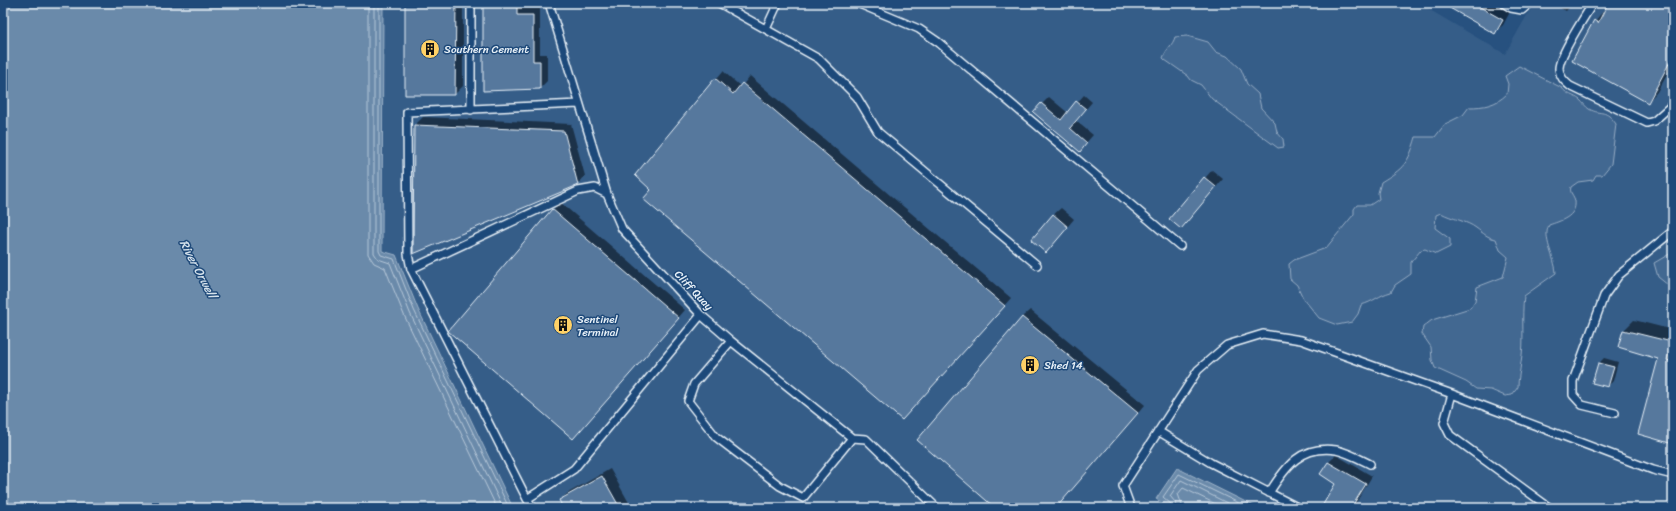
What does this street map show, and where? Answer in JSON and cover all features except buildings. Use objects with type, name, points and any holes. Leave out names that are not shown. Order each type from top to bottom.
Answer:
[{"type":"lane","points":[[470,110],[472,3]]},
{"type":"lane","name":"Cliff Quay","points":[[549,3],[607,194],[622,229],[701,315],[731,342],[852,438],[866,439],[937,508]]},
{"type":"lane","points":[[719,3],[819,59],[857,97],[878,132],[1037,264]]},
{"type":"lane","points":[[766,29],[778,3]]},
{"type":"lane","points":[[857,3],[919,29],[938,42],[1180,246]]},
{"type":"lane","points":[[1503,3],[1510,8],[1522,10],[1530,3]]},
{"type":"lane","points":[[1592,3],[1562,57],[1559,69],[1563,81],[1570,86],[1646,123],[1654,121],[1673,104]]},
{"type":"lane","points":[[533,508],[527,499],[411,269],[408,254],[407,112],[579,104]]},
{"type":"lane","points":[[411,269],[578,191],[595,188],[607,194]]},
{"type":"lane","points":[[1615,413],[1582,405],[1573,395],[1573,381],[1604,296],[1619,275],[1673,230]]},
{"type":"lane","points":[[527,499],[574,469],[701,315]]},
{"type":"lane","points":[[1131,508],[1122,486],[1198,370],[1227,345],[1263,334],[1301,340],[1452,394],[1653,470],[1673,475]]},
{"type":"lane","points":[[731,342],[694,384],[688,402],[716,438],[780,486],[803,498],[852,438]]},
{"type":"lane","points":[[1452,394],[1444,423],[1450,435],[1550,508]]},
{"type":"lane","points":[[1158,431],[1211,463],[1299,508]]},
{"type":"lane","points":[[1269,493],[1282,472],[1300,456],[1316,449],[1337,450],[1370,464]]},
{"type":"shaded area","points":[[383,3],[1418,3],[1505,54],[1534,3],[1673,3],[1673,508],[513,508],[418,309],[396,255],[382,251]]},
{"type":"shaded area","points":[[1187,36],[1208,42],[1216,52],[1227,56],[1241,69],[1247,84],[1258,94],[1261,108],[1275,123],[1277,132],[1283,139],[1284,147],[1278,148],[1212,99],[1201,85],[1191,80],[1188,76],[1163,58],[1175,37]]},
{"type":"shaded area","points":[[1519,66],[1562,88],[1580,100],[1589,109],[1606,114],[1616,124],[1611,164],[1602,175],[1596,175],[1593,180],[1578,182],[1571,187],[1575,206],[1571,215],[1549,225],[1547,236],[1556,273],[1524,296],[1523,346],[1518,387],[1512,395],[1505,396],[1491,390],[1476,389],[1466,382],[1435,368],[1432,360],[1431,347],[1422,334],[1423,327],[1432,320],[1470,308],[1475,301],[1477,287],[1503,277],[1508,257],[1500,250],[1496,239],[1464,222],[1441,213],[1436,215],[1435,228],[1450,239],[1450,247],[1436,254],[1425,249],[1421,250],[1411,262],[1411,274],[1395,285],[1391,292],[1361,305],[1358,314],[1352,322],[1337,325],[1319,318],[1303,298],[1297,285],[1290,279],[1289,264],[1294,260],[1326,248],[1354,214],[1354,209],[1357,205],[1370,205],[1379,199],[1378,193],[1381,182],[1395,173],[1404,164],[1416,137],[1435,137],[1445,124],[1463,115],[1469,107],[1490,105],[1503,98],[1507,94],[1508,84],[1505,76]]},
{"type":"shaded area","points":[[1673,252],[1673,289],[1658,277],[1654,263]]},
{"type":"water","name":"River Orwell","points":[[3,3],[383,3],[382,251],[396,255],[418,309],[513,508],[3,508]]},
{"type":"water","points":[[1177,468],[1258,508],[1170,508],[1156,499]]},
{"type":"place","name":"Southern Cement","points":[[430,49]]},
{"type":"place","name":"Sentinel Terminal","points":[[563,325]]},
{"type":"place","name":"Shed 14","points":[[1030,365]]}]
